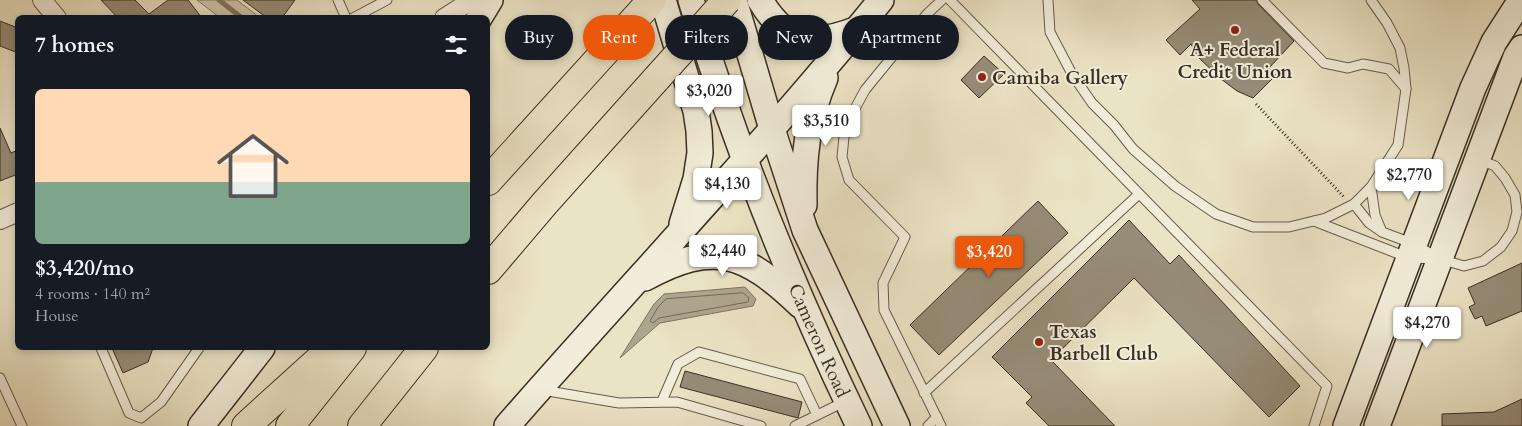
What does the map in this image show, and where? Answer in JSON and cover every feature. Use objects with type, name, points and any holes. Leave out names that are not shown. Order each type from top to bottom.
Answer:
[{"type":"highway","points":[[490,268],[545,203],[727,0]]},
{"type":"highway","points":[[490,179],[645,8]]},
{"type":"highway","points":[[246,426],[330,350]]},
{"type":"highway","points":[[290,426],[350,350]]},
{"type":"highway","points":[[362,426],[422,350]]},
{"type":"main road","points":[[481,15],[490,0]]},
{"type":"main road","points":[[663,0],[696,111],[699,131],[700,153],[696,179],[678,234]]},
{"type":"main road","name":"Cameron Road","points":[[690,0],[745,160],[773,232],[859,426]]},
{"type":"main road","name":"Cameron Road","points":[[734,0],[772,130],[805,230],[897,426]]},
{"type":"main road","points":[[760,0],[778,25],[790,33],[804,38],[820,40],[842,35]]},
{"type":"main road","points":[[869,15],[881,0]]},
{"type":"main road","points":[[1346,426],[1473,88],[1494,42],[1521,0]]},
{"type":"main road","points":[[507,426],[772,130],[842,48]]},
{"type":"main road","points":[[1377,426],[1516,57],[1522,48]]},
{"type":"main road","points":[[805,230],[804,174],[807,136],[815,101],[832,60]]},
{"type":"main road","points":[[632,286],[668,266],[694,258],[716,256],[738,260],[760,271],[776,282],[807,312]]},
{"type":"main road","points":[[201,426],[260,350]]},
{"type":"street","points":[[42,0],[54,15]]},
{"type":"street","points":[[449,15],[472,0]]},
{"type":"street","points":[[0,220],[15,213]]},
{"type":"lane","points":[[338,0],[345,15]]},
{"type":"lane","points":[[359,15],[387,0]]},
{"type":"lane","points":[[950,0],[1327,386],[1314,426]]},
{"type":"lane","points":[[1048,0],[1050,32],[1072,74],[1092,103],[1134,149],[1175,186],[1216,214],[1253,227],[1289,227],[1326,218],[1354,204],[1371,187],[1398,145],[1406,89],[1404,68],[1400,48],[1387,23],[1371,0]]},
{"type":"lane","points":[[1262,0],[1324,63],[1348,68],[1363,64],[1389,69],[1406,89]]},
{"type":"lane","points":[[939,1],[865,90],[845,127],[842,157],[849,180],[905,237],[883,282],[884,310],[941,426]]},
{"type":"lane","points":[[1314,221],[1464,266],[1483,260],[1501,247],[1512,231],[1517,212],[1514,195],[1505,178],[1495,166],[1478,159]]},
{"type":"lane","points":[[1371,187],[1375,215],[1382,232]]},
{"type":"lane","points":[[924,393],[1139,194]]},
{"type":"lane","points":[[1354,204],[1369,223],[1382,232],[1412,251],[1440,259]]},
{"type":"lane","points":[[102,350],[129,413],[141,418],[161,402],[198,350]]},
{"type":"lane","points":[[662,401],[678,364],[699,352],[800,379],[817,415]]},
{"type":"lane","points":[[0,378],[22,426]]},
{"type":"lane","points":[[539,389],[619,403],[677,402],[761,426]]},
{"type":"lane","points":[[794,426],[847,401]]},
{"type":"lane","points":[[928,426],[937,417]]},
{"type":"path","points":[[1256,104],[1344,197]]},
{"type":"shaded area","points":[[197,0],[237,0],[256,15],[216,15]]},
{"type":"water","points":[[745,287],[756,299],[753,306],[660,323],[620,358],[654,304],[664,294]]},
{"type":"building","points":[[101,0],[135,0],[149,14],[168,0],[188,0],[200,15],[115,15]]},
{"type":"building","points":[[243,0],[295,0],[284,15],[263,15]]},
{"type":"building","points":[[1192,0],[1256,0],[1294,41],[1269,68],[1276,75],[1253,98],[1237,91],[1221,79],[1198,57],[1191,44],[1180,55],[1166,40],[1200,9]]},
{"type":"building","points":[[0,21],[15,27],[15,52],[0,46]]},
{"type":"building","name":"Camiba Gallery","points":[[984,56],[1004,74],[979,98],[961,80]]},
{"type":"building","points":[[0,128],[11,153],[15,151],[15,175],[0,181]]},
{"type":"building","points":[[1038,201],[1068,233],[939,355],[910,325]]},
{"type":"building","points":[[1129,220],[1170,264],[1179,255],[1300,386],[1269,417],[1134,278],[1051,360],[1115,426],[1049,426],[1026,403],[1032,397],[992,357]]},
{"type":"building","points":[[1522,263],[1522,311],[1486,326],[1482,316],[1475,319],[1469,307],[1475,304],[1468,288]]},
{"type":"building","points":[[113,350],[152,350],[148,362],[123,373]]},
{"type":"building","points":[[685,371],[802,402],[798,418],[680,387]]},
{"type":"building","points":[[1522,399],[1522,426],[1442,426],[1442,414],[1494,412]]},
{"type":"waterway","points":[[219,0],[238,15]]},
{"type":"place","name":"A+ Federal Credit Union","points":[[1235,30]]},
{"type":"place","name":"Camiba Gallery","points":[[982,77]]},
{"type":"place","name":"Texas Barbell Club","points":[[1039,342]]}]
